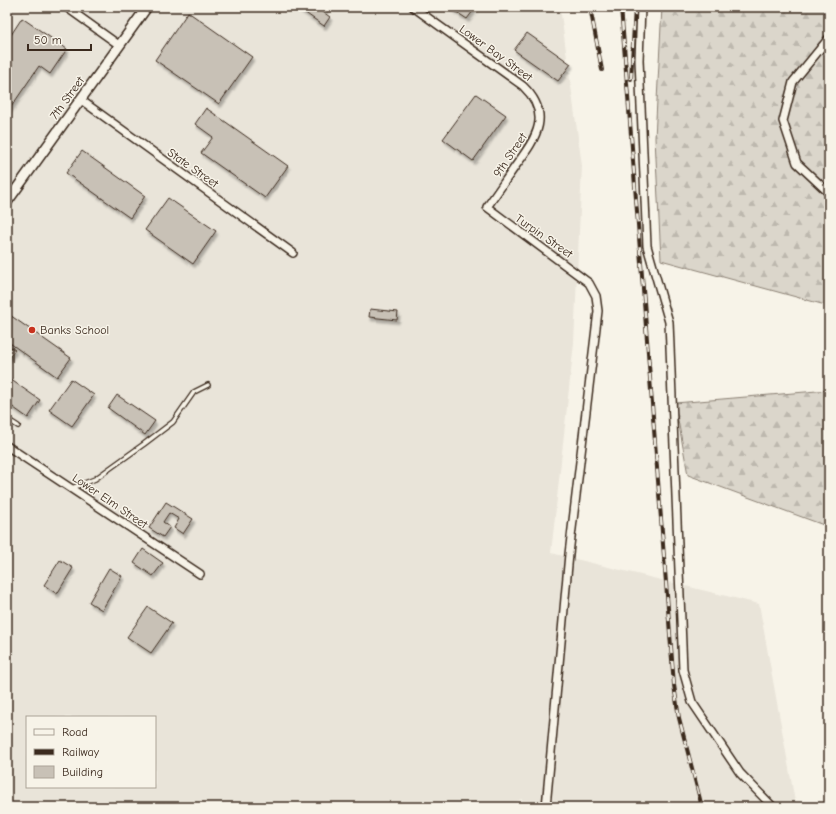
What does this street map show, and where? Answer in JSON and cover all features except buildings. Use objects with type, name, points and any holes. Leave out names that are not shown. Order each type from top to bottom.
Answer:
[{"type":"street","points":[[66,7],[119,45]]},
{"type":"street","name":"7th Street","points":[[7,202],[147,7]]},
{"type":"street","name":"Lower Bay Street","points":[[413,7],[523,86],[536,101],[538,110]]},
{"type":"street","points":[[641,7],[639,60],[647,246],[669,322],[683,670],[692,702],[740,773],[773,807]]},
{"type":"street","points":[[829,38],[793,82],[782,121],[797,164],[829,194]]},
{"type":"street","name":"State Street","points":[[81,100],[293,252]]},
{"type":"street","name":"9th Street","points":[[487,207],[534,139],[540,123],[538,110]]},
{"type":"street","name":"Turpin Street","points":[[487,207],[589,283],[596,296],[598,311],[569,554],[546,807]]},
{"type":"street","name":"Lower Elm Street","points":[[7,446],[200,574]]},
{"type":"lane","points":[[71,488],[94,479],[144,444],[173,422],[194,392],[208,385]]},
{"type":"lane","points":[[7,419],[18,426]]},
{"type":"shaded area","points":[[7,7],[560,7],[582,166],[574,343],[551,553],[759,604],[796,807],[521,807],[522,799],[504,807],[7,807]]},
{"type":"green space","points":[[662,7],[829,7],[829,306],[661,260],[655,138]]},
{"type":"green space","points":[[829,390],[829,527],[688,475],[675,403]]},
{"type":"railway","points":[[590,7],[602,70]]},
{"type":"railway","points":[[621,7],[674,685],[679,718],[702,807]]},
{"type":"railway","points":[[631,79],[635,7]]},
{"type":"place","name":"Banks School","points":[[32,330]]}]
